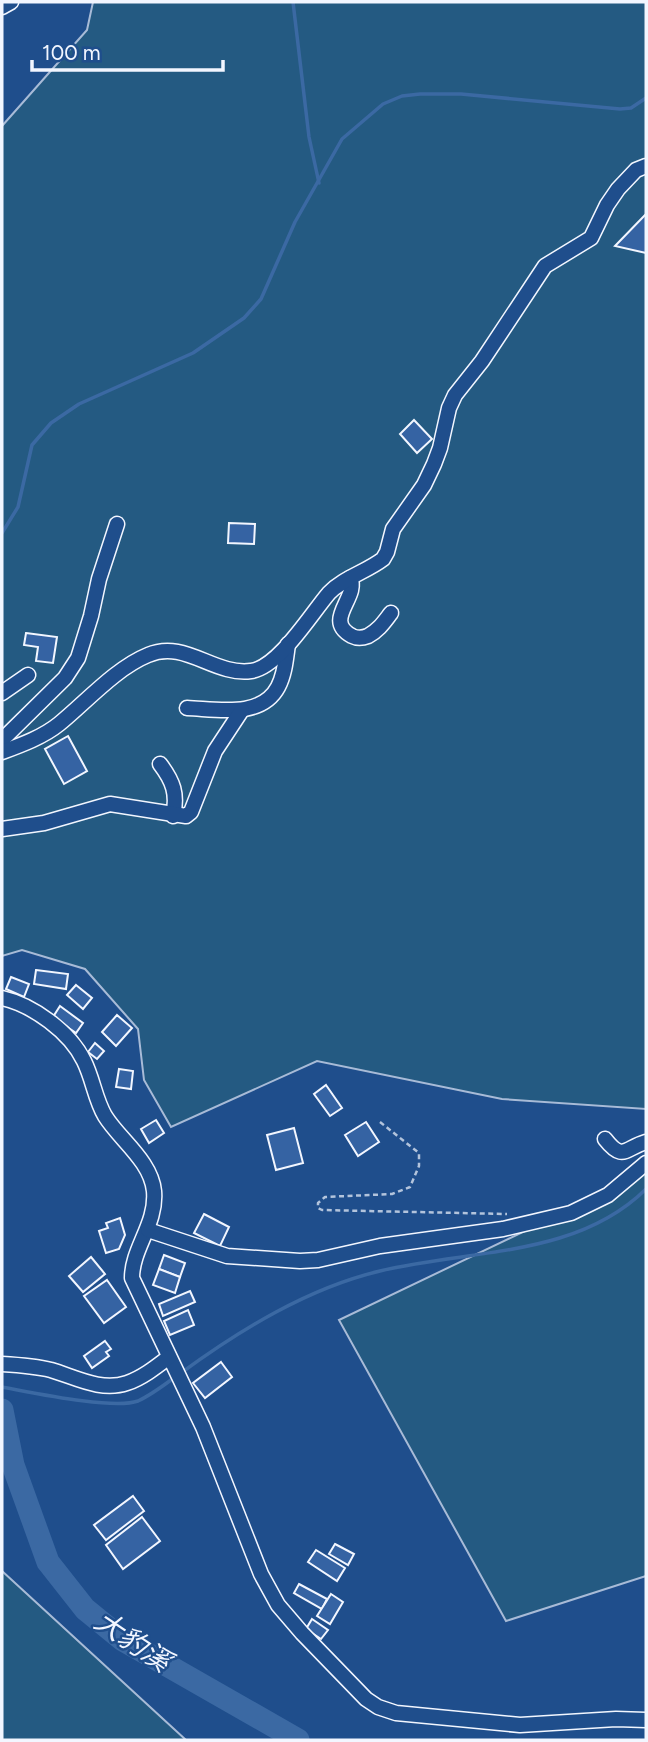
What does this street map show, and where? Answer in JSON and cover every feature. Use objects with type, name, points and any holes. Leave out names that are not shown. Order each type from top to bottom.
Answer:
[{"type":"street","points":[[2,7],[11,2]]},
{"type":"street","points":[[2,752],[23,745],[57,726],[131,664],[147,655],[169,650],[184,652],[223,668],[247,672],[267,666],[329,593],[373,566],[387,552],[393,529],[424,485],[434,464],[454,395],[482,361],[545,266],[590,239],[618,189],[636,170],[646,166]]},
{"type":"street","points":[[2,740],[65,678],[78,658],[117,524]]},
{"type":"street","points":[[350,578],[353,583],[340,621],[342,627],[352,636],[365,638],[379,629],[391,613]]},
{"type":"street","points":[[187,708],[242,710],[261,703],[278,688],[288,643]]},
{"type":"street","points":[[2,693],[28,675]]},
{"type":"street","points":[[2,829],[44,823],[110,804],[186,816],[191,811],[215,751],[242,710]]},
{"type":"street","points":[[160,764],[169,775],[176,793],[173,816]]},
{"type":"street","points":[[2,998],[13,1000],[36,1012],[68,1038],[78,1050],[104,1114],[142,1161],[150,1177],[154,1191],[153,1208],[148,1230],[134,1261],[132,1278],[203,1427],[261,1574],[278,1605],[302,1633],[366,1699],[378,1707],[396,1713],[520,1725],[616,1719],[646,1720]]},
{"type":"street","points":[[605,1139],[614,1149],[624,1152],[646,1142]]},
{"type":"street","points":[[148,1230],[227,1256],[318,1260],[380,1247],[503,1229],[571,1213],[608,1195],[646,1163]]},
{"type":"street","points":[[2,1364],[30,1366],[104,1386],[125,1384],[172,1362]]},
{"type":"path","points":[[380,1122],[419,1153],[419,1166],[410,1187],[392,1194],[325,1197],[320,1199],[318,1208],[516,1214]]},
{"type":"shaded area","points":[[93,2],[646,2],[646,1109],[502,1099],[317,1061],[171,1127],[144,1080],[138,1029],[85,969],[22,950],[2,956],[2,126],[87,30]]},
{"type":"shaded area","points":[[646,1173],[646,1576],[506,1621],[339,1320]]},
{"type":"shaded area","points":[[2,1571],[186,1740],[2,1740]]},
{"type":"building","points":[[646,214],[646,253],[615,246]]},
{"type":"building","points":[[414,420],[432,439],[417,453],[400,434]]},
{"type":"building","points":[[229,523],[255,524],[254,544],[228,543]]},
{"type":"building","points":[[26,633],[57,637],[53,663],[36,661],[38,647],[24,645]]},
{"type":"building","points":[[68,736],[87,771],[64,784],[45,749]]},
{"type":"building","points":[[36,970],[68,974],[66,989],[34,984]]},
{"type":"building","points":[[11,977],[29,984],[24,997],[6,989]]},
{"type":"building","points":[[76,985],[92,998],[83,1009],[67,995]]},
{"type":"building","points":[[60,1006],[83,1023],[76,1033],[53,1017]]},
{"type":"building","points":[[117,1015],[132,1028],[116,1046],[102,1032]]},
{"type":"building","points":[[95,1043],[104,1051],[97,1059],[88,1052]]},
{"type":"building","points":[[119,1069],[133,1071],[131,1089],[116,1087]]},
{"type":"building","points":[[326,1085],[342,1108],[330,1116],[314,1094]]},
{"type":"building","points":[[156,1120],[164,1133],[149,1143],[141,1129]]},
{"type":"building","points":[[366,1122],[379,1142],[358,1156],[345,1135]]},
{"type":"building","points":[[294,1128],[303,1163],[276,1170],[267,1135]]},
{"type":"building","points":[[204,1214],[229,1227],[220,1246],[194,1233]]},
{"type":"building","points":[[120,1218],[125,1235],[119,1249],[106,1253],[99,1231],[108,1228],[106,1223]]},
{"type":"building","points":[[164,1255],[185,1263],[180,1277],[159,1269]]},
{"type":"building","points":[[91,1257],[105,1274],[83,1292],[69,1276]]},
{"type":"building","points":[[159,1269],[180,1277],[175,1293],[153,1285]]},
{"type":"building","points":[[107,1280],[126,1307],[104,1323],[84,1296]]},
{"type":"building","points":[[190,1291],[195,1302],[163,1316],[159,1304]]},
{"type":"building","points":[[188,1310],[194,1325],[170,1335],[164,1321]]},
{"type":"building","points":[[105,1341],[111,1349],[106,1352],[109,1356],[92,1368],[84,1356]]},
{"type":"building","points":[[221,1362],[232,1377],[205,1398],[193,1383]]},
{"type":"building","points":[[133,1496],[144,1511],[106,1540],[94,1525]]},
{"type":"building","points":[[142,1517],[160,1541],[123,1569],[106,1545]]},
{"type":"building","points":[[335,1544],[354,1554],[348,1565],[329,1554]]},
{"type":"building","points":[[316,1550],[345,1568],[337,1581],[308,1562]]},
{"type":"building","points":[[299,1584],[327,1599],[322,1609],[294,1593]]},
{"type":"building","points":[[331,1594],[343,1602],[330,1624],[317,1616]]},
{"type":"building","points":[[312,1619],[328,1630],[321,1639],[306,1629]]},
{"type":"waterway","points":[[293,2],[309,137],[319,183]]},
{"type":"waterway","points":[[2,533],[18,507],[32,445],[51,423],[79,404],[193,353],[244,318],[261,299],[295,222],[342,139],[383,104],[402,96],[461,94],[620,109],[631,108],[646,98]]},
{"type":"waterway","points":[[181,1373],[251,1326],[327,1288],[380,1271],[520,1248],[555,1239],[588,1228],[618,1211],[646,1189]]},
{"type":"waterway","points":[[2,1387],[71,1399],[126,1403],[143,1399],[175,1377]]},
{"type":"waterway","name":"大豹溪","points":[[2,1410],[13,1465],[48,1562],[85,1609],[123,1640],[298,1740]]}]
